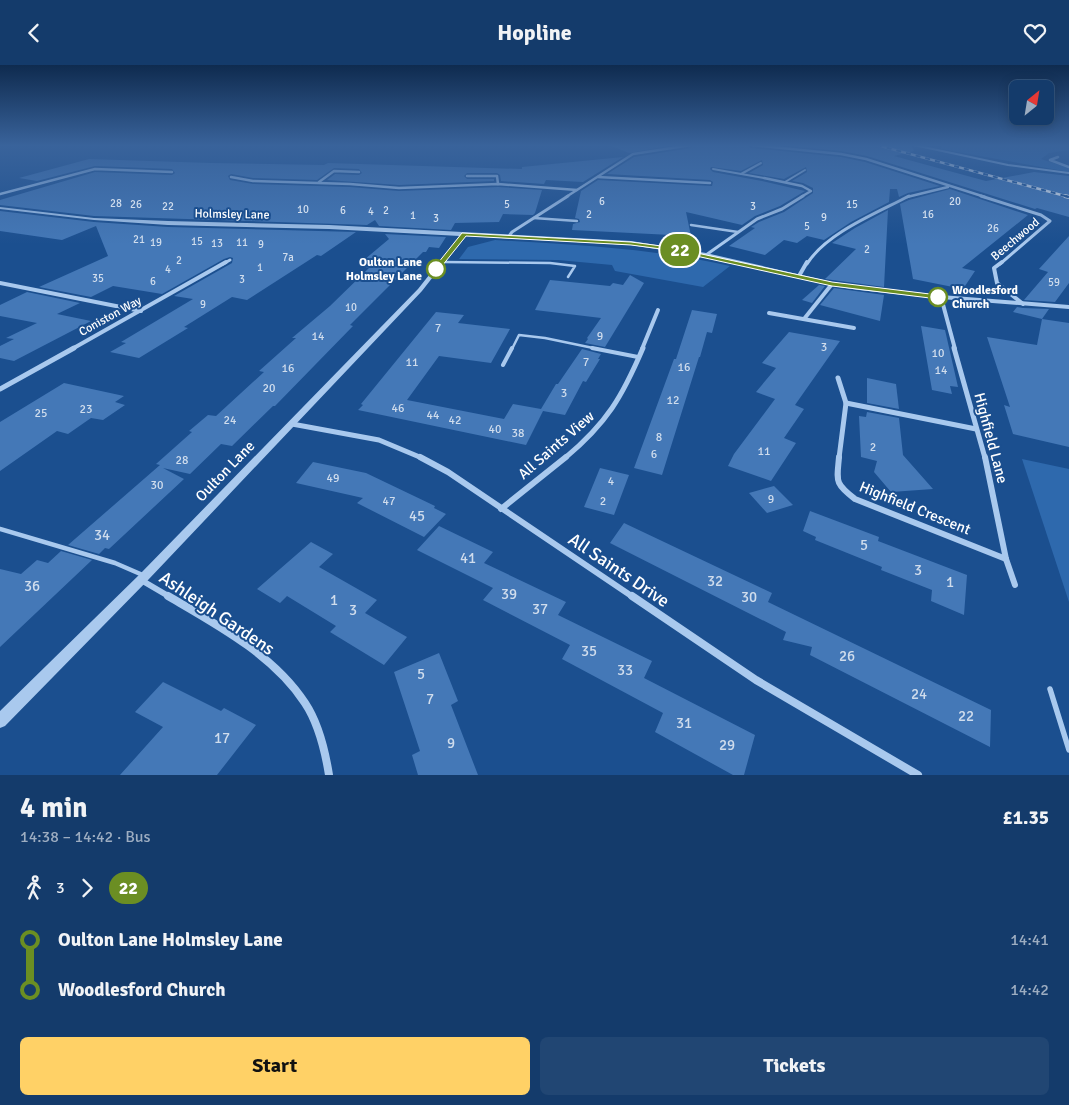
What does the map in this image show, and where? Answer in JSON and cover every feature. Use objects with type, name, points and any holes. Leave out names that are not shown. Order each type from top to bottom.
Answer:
[{"type":"street","points":[[0,194],[60,178]]},
{"type":"street","points":[[237,178],[253,181],[399,188],[498,185],[577,190]]},
{"type":"street","points":[[318,183],[324,178]]},
{"type":"street","points":[[497,178],[498,185]]},
{"type":"street","points":[[509,236],[596,178]]},
{"type":"street","points":[[619,178],[710,183]]},
{"type":"street","points":[[706,255],[757,219],[782,209],[811,191],[806,187],[765,178]]},
{"type":"street","name":"Beechwood","points":[[924,178],[1041,215],[1050,221],[994,268],[997,283],[1023,304]]},
{"type":"street","name":"Beechwood","points":[[800,276],[812,255],[829,239],[911,195],[949,187]]},
{"type":"street","name":"Holmsley Lane","points":[[0,208],[94,219],[329,227],[631,243],[706,255],[832,284],[941,297],[1069,307]]},
{"type":"street","name":"Oulton Lane","points":[[0,721],[143,578],[420,291],[464,234]]},
{"type":"street","name":"Coniston Way","points":[[0,389],[230,261]]},
{"type":"street","points":[[0,283],[141,311]]},
{"type":"street","points":[[804,319],[832,284]]},
{"type":"street","name":"Highfield Lane","points":[[941,297],[976,429],[982,444],[1006,559],[1015,585]]},
{"type":"street","name":"All Saints View","points":[[501,509],[586,439],[608,415],[638,357],[658,310]]},
{"type":"street","points":[[769,313],[854,328]]},
{"type":"street","name":"Highfield Crescent","points":[[838,378],[846,403],[837,481],[843,490],[855,499],[1006,559]]},
{"type":"street","points":[[846,403],[976,429]]},
{"type":"street","name":"All Saints Drive","points":[[292,424],[379,440],[413,453],[448,472],[756,680],[918,775]]},
{"type":"street","name":"Ashleigh Gardens","points":[[143,578],[223,630],[288,681],[304,703],[318,729],[329,775]]},
{"type":"lane","points":[[786,182],[793,178]]},
{"type":"lane","points":[[534,218],[577,221]]},
{"type":"lane","points":[[691,225],[738,232]]},
{"type":"lane","points":[[442,262],[550,263],[575,266],[568,277]]},
{"type":"lane","points":[[502,365],[519,335],[545,338],[638,357]]},
{"type":"lane","points":[[0,529],[115,563],[143,578]]},
{"type":"lane","points":[[1050,689],[1069,750]]},
{"type":"shaded area","points":[[495,240],[642,251],[730,266],[703,287],[615,271],[612,265],[558,260],[459,259],[468,247]]},
{"type":"shaded area","points":[[1022,459],[1069,469],[1069,602]]},
{"type":"building","points":[[20,178],[48,178],[37,181]]},
{"type":"building","points":[[74,178],[229,178],[230,180],[253,184],[350,187],[399,191],[498,187],[542,190],[533,215],[503,214],[499,222],[455,223],[451,230],[379,226],[375,220],[367,225],[94,216],[0,205],[0,200]]},
{"type":"building","points":[[257,178],[320,178],[317,180]]},
{"type":"building","points":[[329,178],[466,178],[494,179],[494,181],[399,185],[327,180]]},
{"type":"building","points":[[501,178],[589,178],[583,182],[546,180],[544,184],[501,181]]},
{"type":"building","points":[[678,178],[746,178],[805,191],[780,206],[755,216],[742,225],[686,212],[691,236],[572,230],[573,224],[580,222],[579,219],[575,218],[581,191],[598,180],[712,186],[713,182],[710,180]]},
{"type":"building","points":[[797,178],[915,178],[940,186],[908,193],[899,197],[897,189],[890,189],[889,202],[851,222],[824,240],[807,236],[797,243],[784,240],[765,255],[729,246],[755,228],[751,227],[784,212],[813,193],[813,188],[803,183],[792,181]]},
{"type":"building","points":[[937,178],[975,178],[986,181],[1001,178],[1069,178],[1069,217],[1035,209]]},
{"type":"building","points":[[950,189],[1028,215],[962,268],[975,271],[963,289],[913,279],[900,204]]},
{"type":"building","points":[[888,210],[884,287],[825,279],[856,249],[832,243]]},
{"type":"building","points":[[0,211],[94,222],[168,227],[356,232],[321,256],[317,255],[247,300],[232,297],[184,327],[188,328],[139,358],[110,352],[126,343],[121,342],[193,299],[174,296],[232,263],[233,258],[224,259],[162,294],[113,286],[91,297],[39,287],[108,256],[96,226],[62,240],[0,231]]},
{"type":"building","points":[[385,234],[446,237],[439,248],[429,247],[426,252],[423,252],[350,325],[353,326],[275,406],[232,446],[221,444],[190,474],[163,468],[184,479],[109,549],[105,548],[99,554],[68,545],[160,465],[156,464],[192,432],[189,431],[208,415],[216,416],[264,372],[259,371],[296,338],[292,338],[330,306],[369,268],[358,265],[389,239]]},
{"type":"building","points":[[1069,236],[1069,283],[1055,302],[1024,300],[1048,272],[1039,269]]},
{"type":"building","points":[[630,275],[644,283],[605,347],[585,343],[601,318],[535,310],[550,280],[610,286],[613,283],[623,285]]},
{"type":"building","points":[[819,285],[825,286],[812,303],[802,300]]},
{"type":"building","points":[[834,288],[884,295],[880,321],[820,305]]},
{"type":"building","points":[[27,292],[80,303],[57,314],[91,321],[14,361],[0,358],[0,346],[14,339],[6,338],[37,323],[0,316],[0,305]]},
{"type":"building","points":[[1017,307],[1049,309],[1042,319],[1013,312]]},
{"type":"building","points":[[692,310],[717,314],[712,333],[707,332],[662,475],[634,468],[674,359],[676,359]]},
{"type":"building","points":[[436,312],[464,315],[458,323],[510,329],[491,363],[439,356],[407,400],[504,419],[513,404],[541,409],[556,384],[558,384],[582,349],[601,354],[598,359],[600,359],[586,382],[583,381],[565,415],[543,411],[526,445],[358,410]]},
{"type":"building","points":[[1042,319],[1069,323],[1069,447],[1013,434],[1004,405],[1010,407],[987,337],[1037,345]]},
{"type":"building","points":[[921,326],[945,330],[958,387],[950,386],[952,394],[932,390]]},
{"type":"building","points":[[789,332],[840,341],[795,405],[804,409],[784,438],[796,443],[771,481],[728,466],[734,454],[775,399],[756,392],[776,368],[762,363]]},
{"type":"building","points":[[867,378],[896,384],[899,409],[867,403]]},
{"type":"building","points":[[64,383],[124,396],[115,402],[125,405],[103,420],[91,418],[68,434],[57,431],[0,471],[0,422]]},
{"type":"building","points":[[867,412],[899,418],[903,455],[933,489],[891,492],[874,472],[877,461],[861,457],[859,416],[866,417]]},
{"type":"building","points":[[313,462],[366,473],[435,506],[434,508],[446,514],[424,537],[357,503],[363,498],[296,483]]},
{"type":"building","points":[[600,468],[629,475],[614,515],[584,507]]},
{"type":"building","points":[[774,486],[793,505],[767,513],[749,493]]},
{"type":"building","points":[[810,511],[879,537],[878,541],[967,575],[964,615],[931,601],[932,590],[881,570],[882,567],[815,540],[816,537],[803,531]]},
{"type":"building","points":[[624,523],[772,593],[768,602],[991,710],[990,747],[810,655],[812,647],[783,640],[786,632],[610,543]]},
{"type":"building","points":[[439,526],[493,552],[484,563],[566,602],[558,615],[652,661],[644,678],[755,735],[744,775],[733,775],[655,732],[663,713],[562,659],[570,645],[483,600],[493,588],[417,550]]},
{"type":"building","points":[[311,542],[333,554],[319,567],[377,600],[365,613],[407,637],[384,665],[330,632],[336,626],[287,596],[280,603],[257,589]]},
{"type":"building","points":[[61,551],[92,560],[0,647],[0,569],[21,574],[37,560],[48,563]]},
{"type":"building","points":[[439,653],[458,701],[451,705],[478,775],[418,775],[412,755],[420,751],[394,672]]},
{"type":"building","points":[[163,682],[221,711],[224,708],[256,725],[217,775],[120,775],[163,727],[135,712]]},
{"type":"railway","points":[[999,178],[1069,197],[1065,196]]},
{"type":"bus line","name":"22","points":[[436,269],[464,234],[509,236],[631,243],[669,248],[832,284],[938,297]]},
{"type":"place","name":"Oulton Lane Holmsley Lane","points":[[436,269]]},
{"type":"place","name":"Woodlesford Church","points":[[938,297]]}]
